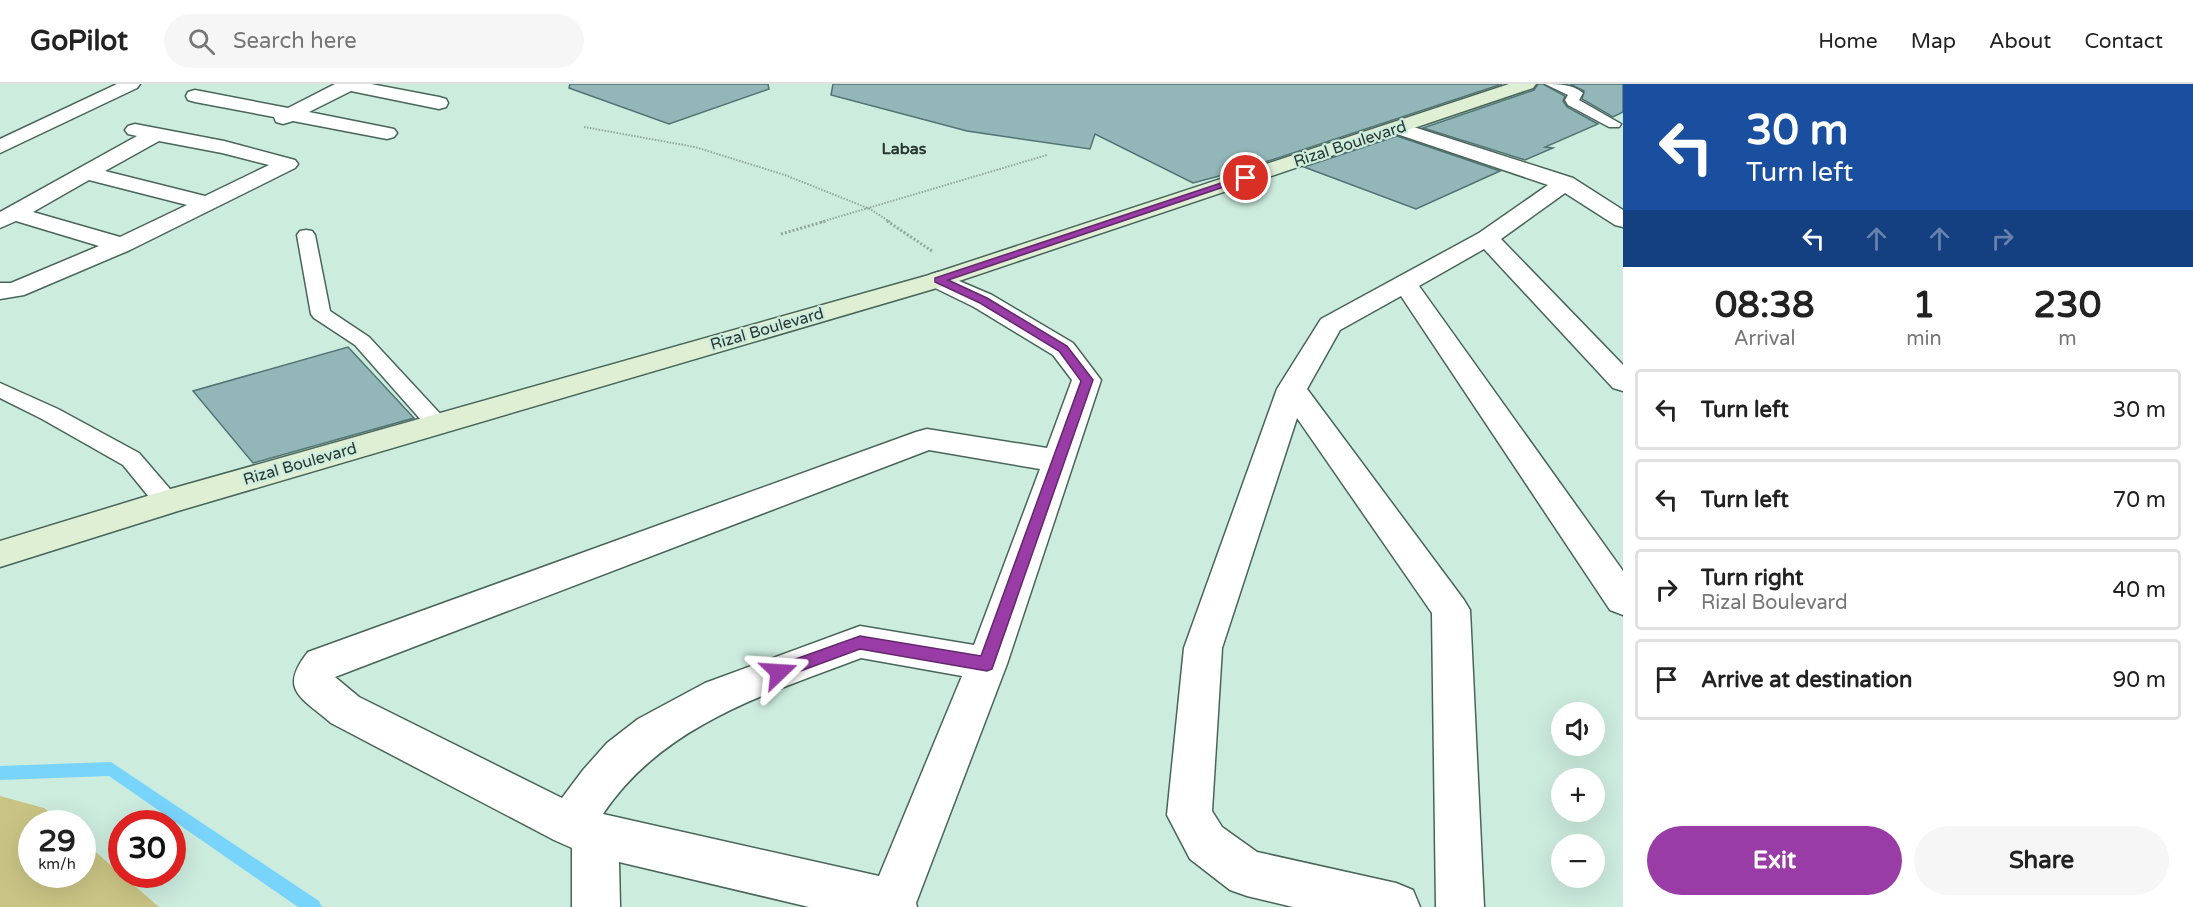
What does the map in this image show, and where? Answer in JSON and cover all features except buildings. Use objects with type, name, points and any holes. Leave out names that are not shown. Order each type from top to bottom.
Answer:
[{"type":"main road","name":"Rizal Boulevard","points":[[0,554],[167,502],[950,276],[1527,84]]},
{"type":"street","points":[[0,147],[131,84]]},
{"type":"street","points":[[224,147],[348,84],[439,102]]},
{"type":"street","points":[[195,96],[387,133]]},
{"type":"street","points":[[0,291],[15,290],[122,245],[288,164],[224,147],[128,128]]},
{"type":"street","points":[[1398,128],[1565,183],[1622,217]]},
{"type":"street","points":[[8,218],[156,134]]},
{"type":"street","points":[[87,173],[207,204]]},
{"type":"street","points":[[1396,907],[1247,873],[1206,843],[1189,815],[1203,648],[1292,389],[1330,325],[1487,238],[1565,183]]},
{"type":"street","points":[[8,218],[122,245]]},
{"type":"street","points":[[1487,238],[1623,382]]},
{"type":"street","points":[[950,276],[983,301],[1063,349],[1087,380],[987,664],[892,905],[582,829],[345,710],[313,683],[313,676],[322,664],[927,439],[1058,461]]},
{"type":"street","points":[[1404,282],[1623,600]]},
{"type":"street","points":[[1292,389],[1451,610],[1460,907]]},
{"type":"street","points":[[596,907],[582,829],[598,784],[622,757],[653,732],[719,695],[860,642],[987,664]]},
{"type":"lane","points":[[1552,84],[1576,93],[1572,100],[1574,102],[1614,124]]},
{"type":"lane","points":[[306,235],[321,314],[362,341],[437,424]]},
{"type":"lane","points":[[0,390],[50,414],[131,459],[167,502]]},
{"type":"path","points":[[584,127],[695,147],[785,175],[870,209],[950,276]]},
{"type":"path","points":[[781,234],[1047,154]]},
{"type":"shaded area","points":[[0,796],[46,810],[18,810],[18,888],[96,888],[96,852],[108,863],[108,888],[137,888],[159,907],[0,907]]},
{"type":"waterway","points":[[0,773],[111,769],[313,907]]},
{"type":"district","name":"Labas","points":[[904,149]]},
{"type":"route","points":[[779,672],[860,642],[987,664],[1087,380],[1063,349],[983,301],[938,280],[1246,178]]}]
